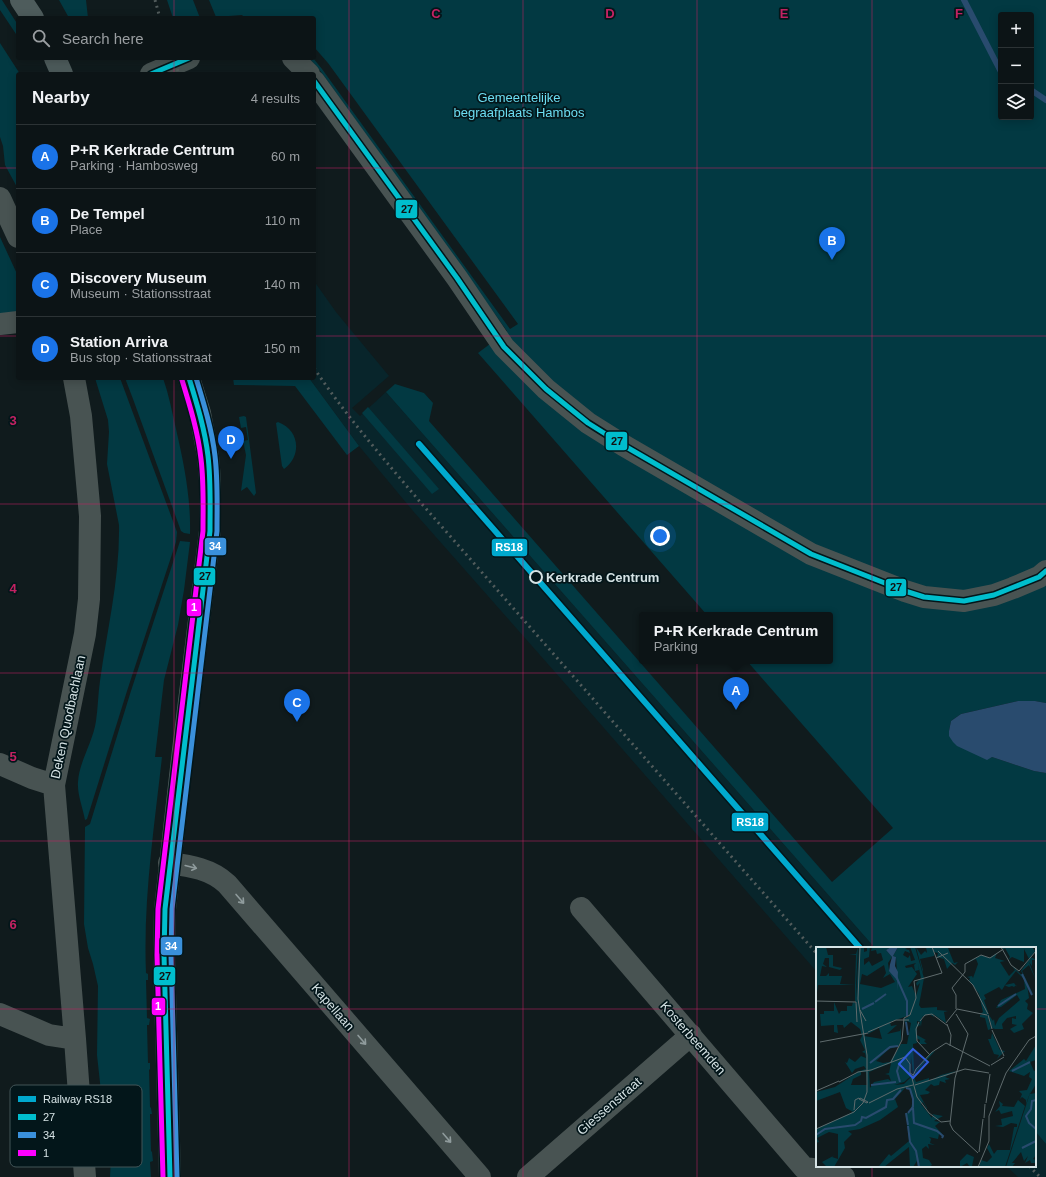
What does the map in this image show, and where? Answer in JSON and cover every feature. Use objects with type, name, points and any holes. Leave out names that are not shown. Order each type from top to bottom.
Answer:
[{"type":"main road","points":[[21,0],[32,16]]},
{"type":"main road","points":[[56,60],[61,72]]},
{"type":"main road","points":[[170,1177],[164,955],[165,909],[186,726],[210,541],[210,480],[208,456],[200,413],[190,380]]},
{"type":"street","points":[[156,72],[184,60]]},
{"type":"street","points":[[295,60],[307,72]]},
{"type":"street","points":[[316,84],[457,278],[504,347],[546,389],[588,423],[636,453],[811,554],[905,591],[924,596],[964,601],[994,595],[1039,577],[1046,572]]},
{"type":"street","points":[[0,198],[16,233]]},
{"type":"street","points":[[0,324],[16,322]]},
{"type":"street","name":"Deken Quodbachlaan","points":[[74,380],[81,416],[89,508],[89,599],[85,634],[54,785],[78,1085]]},
{"type":"street","points":[[0,764],[32,778],[54,785]]},
{"type":"street","name":"Kapellaan","points":[[170,863],[212,872],[227,884],[480,1177]]},
{"type":"street","name":"Kosterbeemden","points":[[580,908],[691,1035],[807,1174],[828,1171],[844,1177]]},
{"type":"street","points":[[0,1014],[49,1035],[75,1039]]},
{"type":"street","name":"Giessenstraat","points":[[528,1177],[691,1035]]},
{"type":"street","name":"Deken Quodbachlaan","points":[[84,1167],[85,1177]]},
{"type":"shaded area","points":[[316,284],[336,312],[389,376],[352,408],[360,416],[386,392],[874,947],[816,947],[816,971],[413,511],[359,446],[310,380],[316,380]]},
{"type":"shaded area","points":[[1018,701],[1035,701],[1046,703],[1046,773],[1034,771],[992,757],[987,760],[957,746],[949,736],[951,721],[961,714]]},
{"type":"shaded area","points":[[1036,1132],[1046,1144],[1046,1177],[1018,1177],[1007,1167],[1036,1167]]},
{"type":"green space","points":[[0,0],[2,0],[16,22],[16,34],[0,10]]},
{"type":"green space","points":[[59,0],[86,0],[88,16],[68,16]]},
{"type":"green space","points":[[167,0],[193,0],[199,16],[172,16]]},
{"type":"green space","name":"Gemeentelijke begraafplaats Hambos","points":[[209,0],[1046,0],[1046,703],[1035,701],[1018,701],[961,714],[951,721],[949,731],[989,758],[992,757],[1034,771],[1046,773],[1046,1144],[1036,1132],[1036,947],[874,947],[386,392],[395,384],[424,393],[433,403],[429,421],[639,661],[639,664],[641,664],[832,882],[893,828],[750,664],[833,664],[833,612],[704,612],[478,353],[507,331],[321,72],[311,60],[315,60],[322,69],[510,329],[518,324],[328,63],[316,49],[316,16],[216,16]]},
{"type":"green space","points":[[0,43],[19,72],[16,72],[16,185],[5,165],[3,146],[0,137]]},
{"type":"green space","points":[[0,237],[16,272],[16,316],[0,318]]},
{"type":"green space","points":[[96,380],[121,380],[177,532],[176,542],[87,819],[85,820],[79,796],[78,782],[81,767],[96,721],[100,681],[115,584],[119,545],[119,525],[107,464],[109,432],[108,420]]},
{"type":"green space","points":[[126,380],[164,380],[179,442],[188,494],[190,534],[181,531]]},
{"type":"green space","points":[[233,380],[310,380],[359,446],[347,455],[295,386],[234,385]]},
{"type":"green space","points":[[368,407],[439,489],[432,494],[362,413]]},
{"type":"green space","points":[[239,417],[246,417],[256,493],[254,496],[247,487],[241,491],[246,455],[243,441],[248,440],[246,427],[241,428]]},
{"type":"green space","points":[[278,422],[291,431],[296,444],[294,457],[290,464],[284,469],[282,466],[276,423]]},
{"type":"green space","points":[[180,541],[190,542],[178,625],[164,680],[155,757],[162,757],[150,865],[145,946],[146,973],[148,974],[148,980],[146,980],[147,1018],[150,1019],[149,1025],[147,1025],[148,1063],[150,1063],[150,1107],[152,1114],[150,1114],[151,1151],[153,1161],[150,1162],[151,1177],[110,1177],[111,1167],[142,1167],[142,1085],[100,1085],[97,1055],[98,986],[88,948],[84,924],[85,827],[90,824],[130,694]]},
{"type":"waterway","points":[[964,0],[998,66]]},
{"type":"waterway","points":[[1034,92],[1046,100]]},
{"type":"railway","points":[[155,0],[159,16]]},
{"type":"railway","points":[[174,60],[178,72]]},
{"type":"railway","points":[[316,371],[379,454],[421,503],[816,953]]},
{"type":"railway","points":[[1030,1167],[1040,1177]]},
{"type":"rail line","name":"RS18","points":[[419,444],[859,947]]},
{"type":"transit line","name":"27","points":[[156,72],[184,60]]},
{"type":"transit line","name":"27","points":[[316,84],[457,278],[504,347],[546,389],[588,423],[623,445],[811,554],[905,591],[924,597],[964,601],[994,595],[1039,577],[1046,571]]},
{"type":"transit line","name":"1","points":[[163,1177],[157,955],[158,909],[203,531],[203,486],[200,449],[182,380]]},
{"type":"transit line","name":"27","points":[[170,1177],[164,955],[165,909],[210,531],[210,484],[207,446],[198,407],[190,380]]},
{"type":"transit line","name":"34","points":[[177,1177],[171,955],[172,909],[217,531],[217,484],[214,446],[205,407],[197,380]]},
{"type":"place","name":"De Tempel","points":[[832,260]]},
{"type":"place","name":"Station Arriva","points":[[231,459]]},
{"type":"place","name":"Kerkrade Centrum","points":[[536,577]]},
{"type":"place","name":"P+R Kerkrade Centrum","points":[[736,710]]},
{"type":"place","name":"Discovery Museum","points":[[297,722]]}]
